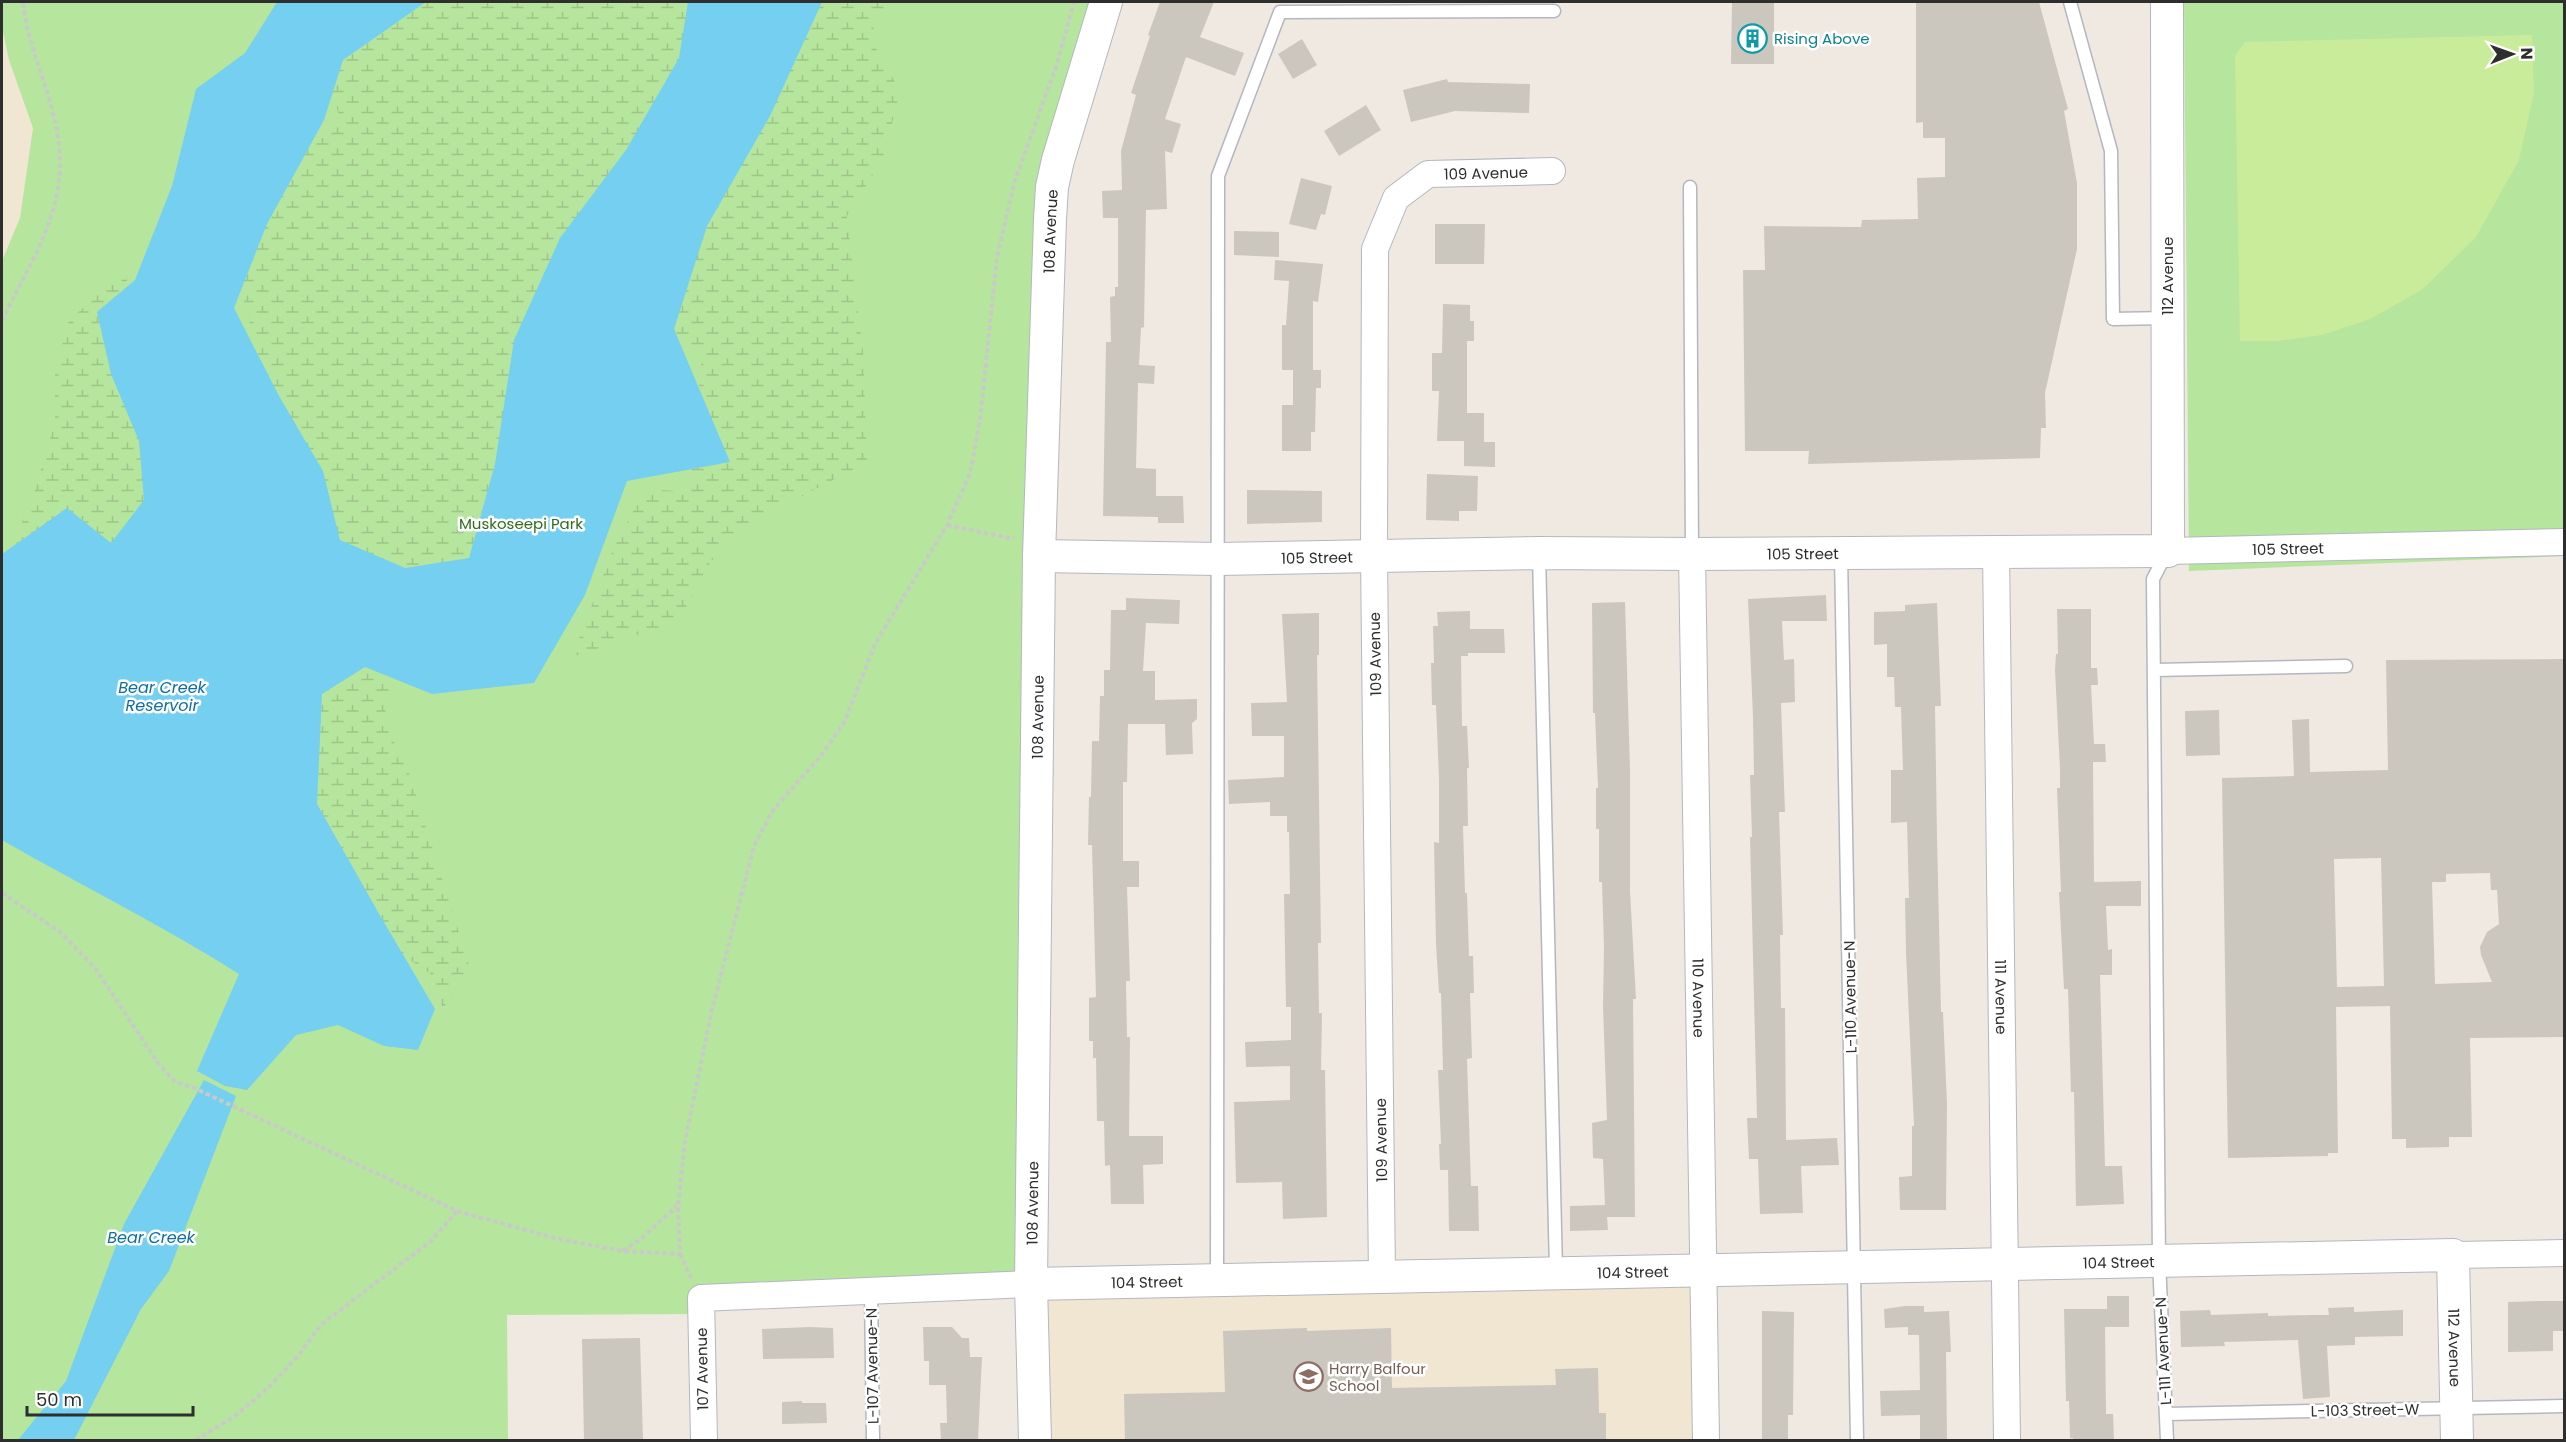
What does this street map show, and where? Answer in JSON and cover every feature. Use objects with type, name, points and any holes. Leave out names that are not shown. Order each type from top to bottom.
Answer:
[{"type":"street","name":"108 Avenue","points":[[1035,1440],[1031,1284],[1039,548],[1052,187],[1106,2]]},
{"type":"street","name":"112 Avenue","points":[[2167,2],[2168,551]]},
{"type":"street","name":"109 Avenue","points":[[1382,1278],[1374,556],[1375,249],[1395,198],[1428,174],[1552,171]]},
{"type":"street","name":"105 Street","points":[[1039,548],[1218,559],[1539,553],[1841,554],[2168,551],[2565,542]]},
{"type":"street","name":"111 Avenue","points":[[1996,551],[2007,1440]]},
{"type":"street","name":"110 Avenue","points":[[1692,554],[1706,1440]]},
{"type":"street","name":"104 Street","points":[[701,1298],[1031,1284],[2565,1253]]},
{"type":"street","name":"112 Avenue","points":[[2453,1255],[2457,1440]]},
{"type":"street","name":"107 Avenue","points":[[701,1298],[704,1440]]},
{"type":"lane","points":[[2070,2],[2111,151],[2113,319],[2167,318]]},
{"type":"lane","points":[[1217,1281],[1218,176],[1280,12],[1554,11]]},
{"type":"lane","points":[[1690,187],[1692,554]]},
{"type":"lane","name":"L-111 Avenue-N","points":[[2167,1440],[2159,1261],[2153,579],[2168,551]]},
{"type":"lane","points":[[1539,553],[1556,1275]]},
{"type":"lane","name":"L-110 Avenue-N","points":[[1841,554],[1857,1440]]},
{"type":"lane","points":[[2154,670],[2346,666]]},
{"type":"lane","name":"L-107 Avenue-N","points":[[871,1291],[873,1440]]},
{"type":"lane","name":"L-103 Street-W","points":[[2166,1414],[2565,1406]]},
{"type":"path","points":[[2,321],[49,225],[58,195],[62,168],[54,117],[33,49],[23,2]]},
{"type":"path","points":[[2,894],[60,932],[95,968],[158,1063],[175,1082],[192,1087],[456,1211],[555,1238],[622,1251],[680,1254],[678,1206],[685,1141],[711,1014],[754,846],[774,810],[820,757],[844,723],[866,672],[875,644],[947,525],[970,474],[980,420],[1000,246],[1016,180],[1056,67],[1074,2]]},
{"type":"path","points":[[947,525],[1017,539],[1039,548]]},
{"type":"path","points":[[622,1251],[643,1238],[678,1206]]},
{"type":"path","points":[[196,1440],[235,1416],[270,1386],[297,1357],[322,1324],[431,1241],[456,1211]]},
{"type":"shaded area","points":[[2,27],[9,60],[33,128],[20,218],[2,261]]},
{"type":"shaded area","points":[[1703,1271],[1706,1440],[1035,1440],[1031,1284]]},
{"type":"green space","name":"Muskoseepi Park","points":[[2,2],[1116,2],[1045,215],[1035,1288],[701,1298],[701,1314],[507,1315],[508,1440],[2,1440],[2,261],[20,218],[33,128],[9,60],[2,27]]},
{"type":"green space","points":[[386,2],[721,2],[536,408],[458,590],[320,545],[273,409],[240,286],[263,188],[340,119],[321,52]]},
{"type":"green space","points":[[814,2],[889,2],[869,36],[900,91],[883,159],[847,216],[863,352],[867,462],[757,520],[711,561],[678,621],[572,657],[614,547],[645,489],[689,492],[702,355],[653,329]]},
{"type":"green space","points":[[2184,2],[2564,2],[2564,556],[2189,571]]},
{"type":"green space","points":[[2532,35],[2534,92],[2519,160],[2476,237],[2423,289],[2370,319],[2322,335],[2276,341],[2240,341],[2235,56],[2245,42]]},
{"type":"green space","points":[[126,267],[132,362],[169,433],[130,557],[5,560],[32,500],[55,422],[55,369],[69,321]]},
{"type":"green space","points":[[315,647],[392,673],[384,721],[410,776],[469,965],[443,1009],[431,974],[366,931],[303,805]]},
{"type":"water","name":"Bear Creek Reservoir","points":[[277,2],[426,2],[343,60],[324,120],[267,224],[234,308],[279,396],[323,471],[340,540],[405,568],[469,558],[495,464],[514,340],[560,238],[626,150],[679,58],[688,2],[822,2],[770,116],[707,226],[674,329],[730,462],[627,481],[585,595],[534,683],[432,694],[365,667],[322,694],[317,804],[435,1009],[418,1050],[384,1046],[338,1025],[296,1035],[247,1090],[225,1086],[197,1071],[239,974],[2,840],[2,554],[67,508],[111,543],[144,500],[139,441],[111,374],[97,312],[135,280],[172,186],[196,89],[245,53]]},
{"type":"water","name":"Bear Creek","points":[[204,1080],[236,1096],[169,1271],[141,1309],[74,1440],[18,1440],[66,1381],[124,1224]]},
{"type":"building","points":[[1160,2],[1214,2],[1200,37],[1244,53],[1235,76],[1186,57],[1165,119],[1181,124],[1172,153],[1165,151],[1167,209],[1146,210],[1144,327],[1141,328],[1139,365],[1155,366],[1154,384],[1138,383],[1136,468],[1156,469],[1156,496],[1183,496],[1184,523],[1158,523],[1158,517],[1103,516],[1106,342],[1111,342],[1110,297],[1115,296],[1115,287],[1118,287],[1118,218],[1103,218],[1102,191],[1122,190],[1121,151],[1136,95],[1131,93]]},
{"type":"building","name":"Rising Above","points":[[1732,2],[1774,2],[1774,64],[1731,64]]},
{"type":"building","points":[[1916,2],[2039,2],[2068,109],[2064,111],[2077,183],[2077,249],[2045,393],[2046,428],[2041,428],[2040,458],[1808,464],[1809,451],[1745,451],[1743,270],[1765,270],[1764,226],[1861,227],[1862,220],[1918,219],[1917,178],[1945,177],[1945,138],[1923,138],[1923,122],[1916,123]]},
{"type":"building","points":[[1302,39],[1317,65],[1293,79],[1278,54]]},
{"type":"building","points":[[1447,79],[1448,82],[1530,84],[1529,113],[1455,111],[1411,122],[1403,90]]},
{"type":"building","points":[[1366,105],[1381,130],[1339,156],[1324,131]]},
{"type":"building","points":[[1301,178],[1332,186],[1325,215],[1321,214],[1316,230],[1289,224]]},
{"type":"building","points":[[1435,224],[1485,224],[1484,264],[1435,264]]},
{"type":"building","points":[[1234,231],[1279,232],[1279,257],[1234,255]]},
{"type":"building","points":[[1275,260],[1323,264],[1318,302],[1313,301],[1313,370],[1321,370],[1321,388],[1316,388],[1315,432],[1311,432],[1311,451],[1282,451],[1282,405],[1293,405],[1293,370],[1282,370],[1282,325],[1286,325],[1289,281],[1274,280]]},
{"type":"building","points":[[1443,304],[1470,305],[1470,321],[1474,321],[1474,341],[1467,341],[1467,413],[1484,413],[1484,442],[1495,442],[1495,467],[1464,466],[1464,441],[1437,441],[1439,391],[1432,391],[1432,353],[1442,353]]},
{"type":"building","points":[[1427,474],[1478,476],[1477,511],[1459,511],[1459,521],[1426,520]]},
{"type":"building","points":[[1247,490],[1322,491],[1322,522],[1247,524]]},
{"type":"building","points":[[1826,595],[1827,621],[1782,621],[1784,660],[1794,659],[1795,702],[1781,703],[1785,812],[1779,812],[1783,935],[1780,935],[1781,1008],[1785,1008],[1786,1140],[1837,1138],[1839,1165],[1801,1166],[1803,1213],[1760,1214],[1758,1159],[1749,1159],[1747,1118],[1757,1118],[1750,837],[1752,837],[1750,775],[1754,775],[1753,717],[1748,599]]},
{"type":"building","points":[[1126,598],[1180,600],[1179,624],[1146,623],[1143,671],[1155,671],[1155,700],[1197,699],[1197,719],[1192,723],[1193,754],[1166,755],[1165,724],[1128,724],[1127,782],[1123,782],[1123,861],[1139,861],[1139,887],[1127,887],[1130,981],[1126,981],[1127,1037],[1130,1037],[1129,1136],[1163,1136],[1163,1164],[1143,1165],[1144,1204],[1111,1204],[1110,1165],[1105,1166],[1104,1121],[1097,1121],[1096,1058],[1093,1058],[1093,1041],[1089,1041],[1089,998],[1096,997],[1092,845],[1088,845],[1092,741],[1099,741],[1100,696],[1104,696],[1104,670],[1110,670],[1111,610],[1126,610]]},
{"type":"building","points":[[1625,602],[1630,769],[1630,891],[1636,999],[1633,999],[1635,1217],[1607,1217],[1608,1230],[1570,1231],[1570,1206],[1605,1205],[1603,1159],[1593,1158],[1592,1123],[1607,1120],[1602,882],[1599,882],[1599,829],[1596,829],[1596,788],[1598,788],[1595,713],[1593,713],[1592,603]]},
{"type":"building","points":[[1937,603],[1941,706],[1935,706],[1941,1012],[1943,1012],[1947,1104],[1946,1210],[1900,1210],[1899,1177],[1912,1176],[1912,1126],[1914,1126],[1906,953],[1905,898],[1909,898],[1907,822],[1891,823],[1891,770],[1903,770],[1901,707],[1895,707],[1894,677],[1887,677],[1887,644],[1874,645],[1874,612],[1905,611],[1905,605]]},
{"type":"building","points":[[2057,609],[2091,609],[2091,668],[2097,668],[2098,685],[2091,685],[2094,744],[2105,744],[2106,762],[2093,762],[2094,882],[2141,881],[2141,906],[2106,906],[2108,950],[2112,949],[2112,975],[2100,975],[2105,1166],[2122,1166],[2124,1204],[2076,1206],[2074,1092],[2071,1092],[2068,989],[2064,989],[2059,892],[2061,892],[2057,788],[2060,788],[2060,769],[2055,670],[2056,654],[2058,654]]},
{"type":"building","points":[[1470,611],[1470,629],[1504,629],[1505,653],[1468,653],[1468,656],[1461,656],[1462,726],[1467,726],[1469,768],[1467,768],[1468,826],[1463,826],[1465,893],[1467,893],[1469,956],[1473,956],[1474,993],[1470,993],[1472,1058],[1467,1059],[1471,1186],[1478,1186],[1479,1231],[1449,1231],[1448,1170],[1440,1170],[1439,1144],[1441,1144],[1438,1070],[1443,1070],[1441,993],[1439,993],[1436,944],[1434,842],[1439,843],[1439,779],[1436,705],[1432,705],[1431,663],[1434,663],[1433,626],[1438,626],[1437,612]]},
{"type":"building","points":[[1319,613],[1319,655],[1317,655],[1321,943],[1318,943],[1319,1013],[1322,1013],[1321,1070],[1325,1070],[1327,1217],[1283,1219],[1282,1182],[1236,1183],[1234,1102],[1290,1100],[1290,1066],[1246,1067],[1245,1042],[1291,1040],[1291,1007],[1286,1007],[1284,894],[1290,894],[1287,816],[1270,816],[1270,802],[1229,804],[1228,780],[1284,777],[1284,736],[1252,736],[1251,703],[1287,702],[1282,614]]},
{"type":"building","points":[[2565,659],[2565,1037],[2470,1038],[2472,1137],[2449,1137],[2449,1147],[2406,1148],[2406,1139],[2392,1139],[2390,1006],[2336,1007],[2338,1153],[2328,1153],[2328,1156],[2228,1158],[2222,778],[2294,776],[2292,720],[2309,719],[2310,772],[2388,770],[2386,660]],"holes":[[[2381,858],[2384,986],[2337,987],[2334,859]],[[2490,873],[2491,890],[2497,890],[2499,924],[2487,932],[2480,947],[2492,982],[2435,984],[2432,882],[2446,882],[2446,874]]]},
{"type":"building","points":[[2219,710],[2220,755],[2186,756],[2185,711]]},
{"type":"building","points":[[2107,1296],[2129,1296],[2129,1327],[2105,1327],[2106,1414],[2113,1414],[2114,1440],[2073,1440],[2070,1438],[2069,1401],[2066,1401],[2064,1309],[2107,1309]]},
{"type":"building","points":[[2565,1301],[2565,1331],[2553,1331],[2553,1351],[2508,1352],[2508,1302]]},
{"type":"building","points":[[1924,1306],[1924,1312],[1949,1311],[1951,1352],[1946,1352],[1947,1440],[1920,1440],[1920,1415],[1881,1416],[1880,1391],[1920,1390],[1919,1335],[1908,1335],[1908,1327],[1885,1328],[1884,1309]]},
{"type":"building","points":[[2354,1307],[2354,1312],[2403,1310],[2403,1336],[2355,1337],[2355,1345],[2327,1346],[2330,1397],[2303,1399],[2298,1340],[2224,1342],[2225,1346],[2181,1347],[2180,1311],[2210,1310],[2211,1315],[2268,1313],[2268,1316],[2329,1315],[2328,1308]]},
{"type":"building","points":[[1762,1311],[1794,1312],[1793,1415],[1788,1415],[1788,1440],[1762,1440]]},
{"type":"building","points":[[923,1327],[952,1327],[962,1338],[969,1338],[970,1357],[982,1357],[978,1440],[941,1440],[940,1423],[947,1423],[946,1385],[929,1385],[929,1361],[924,1361]]},
{"type":"building","points":[[833,1328],[834,1358],[763,1359],[762,1329]]},
{"type":"building","name":"Harry Balfour School","points":[[1307,1328],[1307,1331],[1391,1328],[1392,1388],[1556,1385],[1555,1369],[1598,1368],[1599,1413],[1606,1413],[1606,1440],[1125,1440],[1124,1394],[1225,1392],[1223,1331]]},
{"type":"building","points":[[640,1338],[643,1440],[584,1440],[582,1339]]},
{"type":"building","points":[[802,1401],[802,1403],[826,1403],[827,1423],[782,1424],[782,1402]]},
{"type":"place","name":"Rising Above","points":[[1753,38]]},
{"type":"place","name":"Harry Balfour School","points":[[1308,1377]]}]
